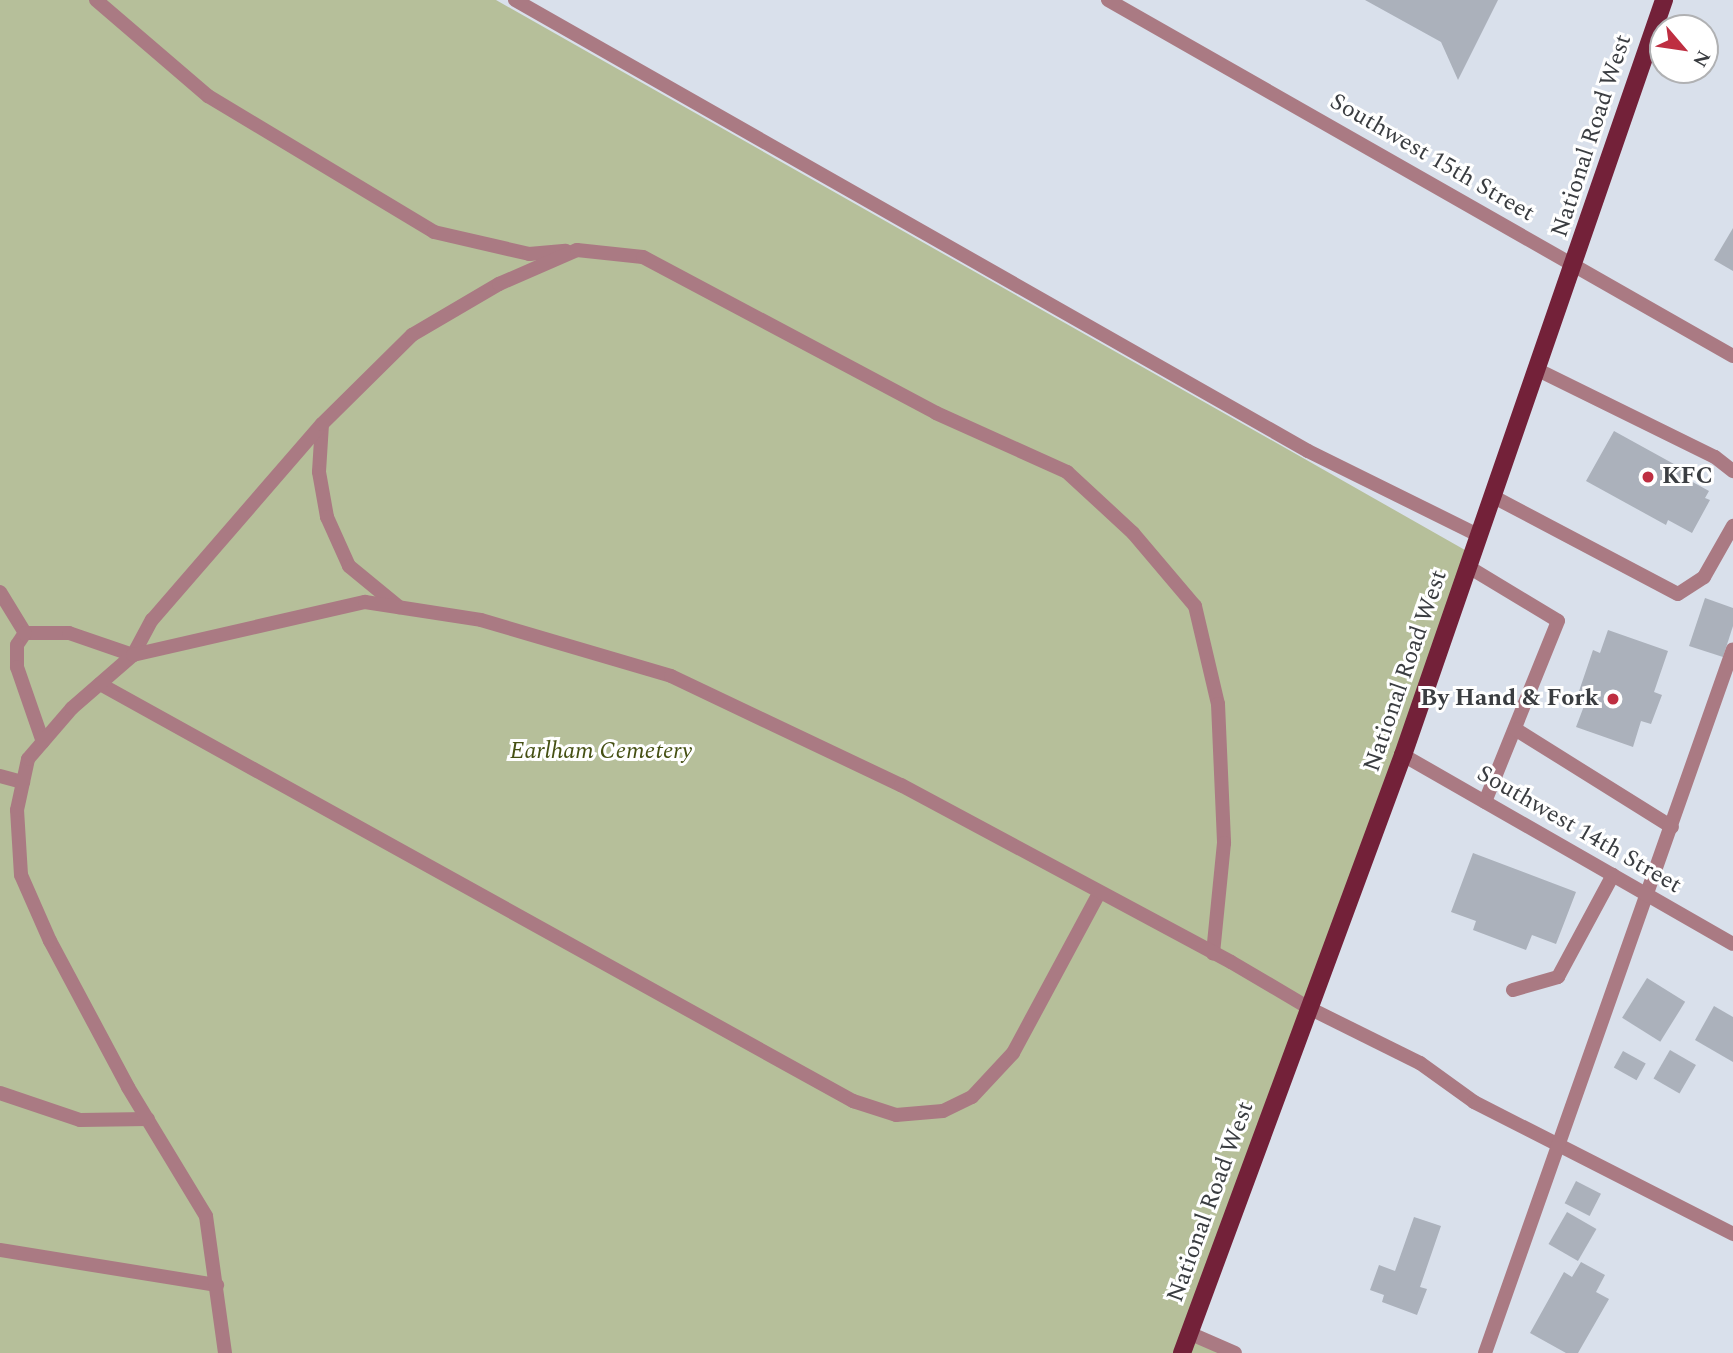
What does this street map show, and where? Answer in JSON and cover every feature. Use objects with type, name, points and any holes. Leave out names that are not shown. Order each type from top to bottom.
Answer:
[{"type":"main road","name":"National Road West","points":[[1182,1353],[1404,755],[1467,566],[1575,265],[1664,0]]},
{"type":"street","points":[[96,0],[208,96],[434,232],[529,254],[578,250],[643,257],[936,413],[1067,472],[1133,533],[1195,606],[1218,704],[1224,843],[1213,953]]},
{"type":"street","points":[[514,0],[1308,452],[1478,536]]},
{"type":"street","name":"Southwest 15th Street","points":[[1108,0],[1733,356]]},
{"type":"street","points":[[225,1353],[206,1216],[148,1119],[50,941],[21,875],[17,810],[28,759],[100,684],[133,655],[152,620],[322,424],[412,335],[499,284],[578,250]]},
{"type":"street","points":[[1538,370],[1714,457],[1733,471]]},
{"type":"street","points":[[322,424],[319,472],[327,517],[349,566],[400,607]]},
{"type":"street","points":[[1492,496],[1678,594],[1704,577],[1733,526]]},
{"type":"street","points":[[1467,566],[1558,621],[1485,802]]},
{"type":"street","points":[[0,592],[25,633]]},
{"type":"street","points":[[25,633],[69,633],[133,655],[365,602],[481,620],[671,676],[901,785],[1213,953],[1309,1008],[1420,1063],[1474,1102],[1733,1234]]},
{"type":"street","points":[[25,633],[17,645],[17,667],[43,741]]},
{"type":"street","points":[[1485,1353],[1733,650]]},
{"type":"street","points":[[100,684],[842,1095],[896,1115],[943,1111],[972,1097],[1013,1053],[1098,893]]},
{"type":"street","points":[[1515,729],[1672,827]]},
{"type":"street","name":"Southwest 14th Street","points":[[1404,755],[1733,944]]},
{"type":"street","points":[[0,776],[23,782]]},
{"type":"street","points":[[1513,989],[1558,977],[1613,875]]},
{"type":"street","points":[[0,1093],[80,1120],[148,1119]]},
{"type":"street","points":[[0,1250],[217,1284]]},
{"type":"street","points":[[1189,1333],[1235,1353]]},
{"type":"green space","name":"Earlham Cemetery","points":[[0,0],[496,0],[1472,554],[1189,1332],[1235,1353],[0,1353]]},
{"type":"building","points":[[1365,0],[1498,0],[1458,80],[1441,42]]},
{"type":"building","points":[[1733,228],[1733,271],[1714,260]]},
{"type":"building","points":[[1614,431],[1692,474],[1689,480],[1709,491],[1705,498],[1710,500],[1692,533],[1668,520],[1666,525],[1586,481]]},
{"type":"building","points":[[1705,598],[1733,608],[1733,626],[1723,657],[1689,646]]},
{"type":"building","points":[[1608,630],[1668,651],[1654,692],[1662,695],[1651,724],[1641,721],[1633,747],[1576,727],[1584,706],[1575,703],[1593,650],[1600,653]]},
{"type":"building","points":[[1473,853],[1576,892],[1556,944],[1532,935],[1526,950],[1473,930],[1476,921],[1451,912]]},
{"type":"building","points":[[1647,978],[1685,1002],[1660,1042],[1622,1018]]},
{"type":"building","points":[[1714,1006],[1733,1017],[1733,1062],[1695,1040]]},
{"type":"building","points":[[1670,1050],[1696,1065],[1679,1094],[1654,1079]]},
{"type":"building","points":[[1623,1051],[1646,1064],[1637,1080],[1614,1068]]},
{"type":"building","points":[[1576,1181],[1601,1194],[1590,1216],[1565,1203]]},
{"type":"building","points":[[1567,1212],[1596,1229],[1578,1261],[1548,1244]]},
{"type":"building","points":[[1414,1217],[1441,1226],[1420,1287],[1427,1289],[1417,1315],[1382,1302],[1384,1295],[1370,1290],[1379,1265],[1395,1271]]},
{"type":"building","points":[[1581,1262],[1605,1275],[1596,1292],[1609,1299],[1578,1353],[1566,1353],[1530,1333],[1564,1272],[1572,1277]]},
{"type":"place","name":"KFC","points":[[1648,477]]},
{"type":"place","name":"By Hand & Fork","points":[[1613,699]]}]
